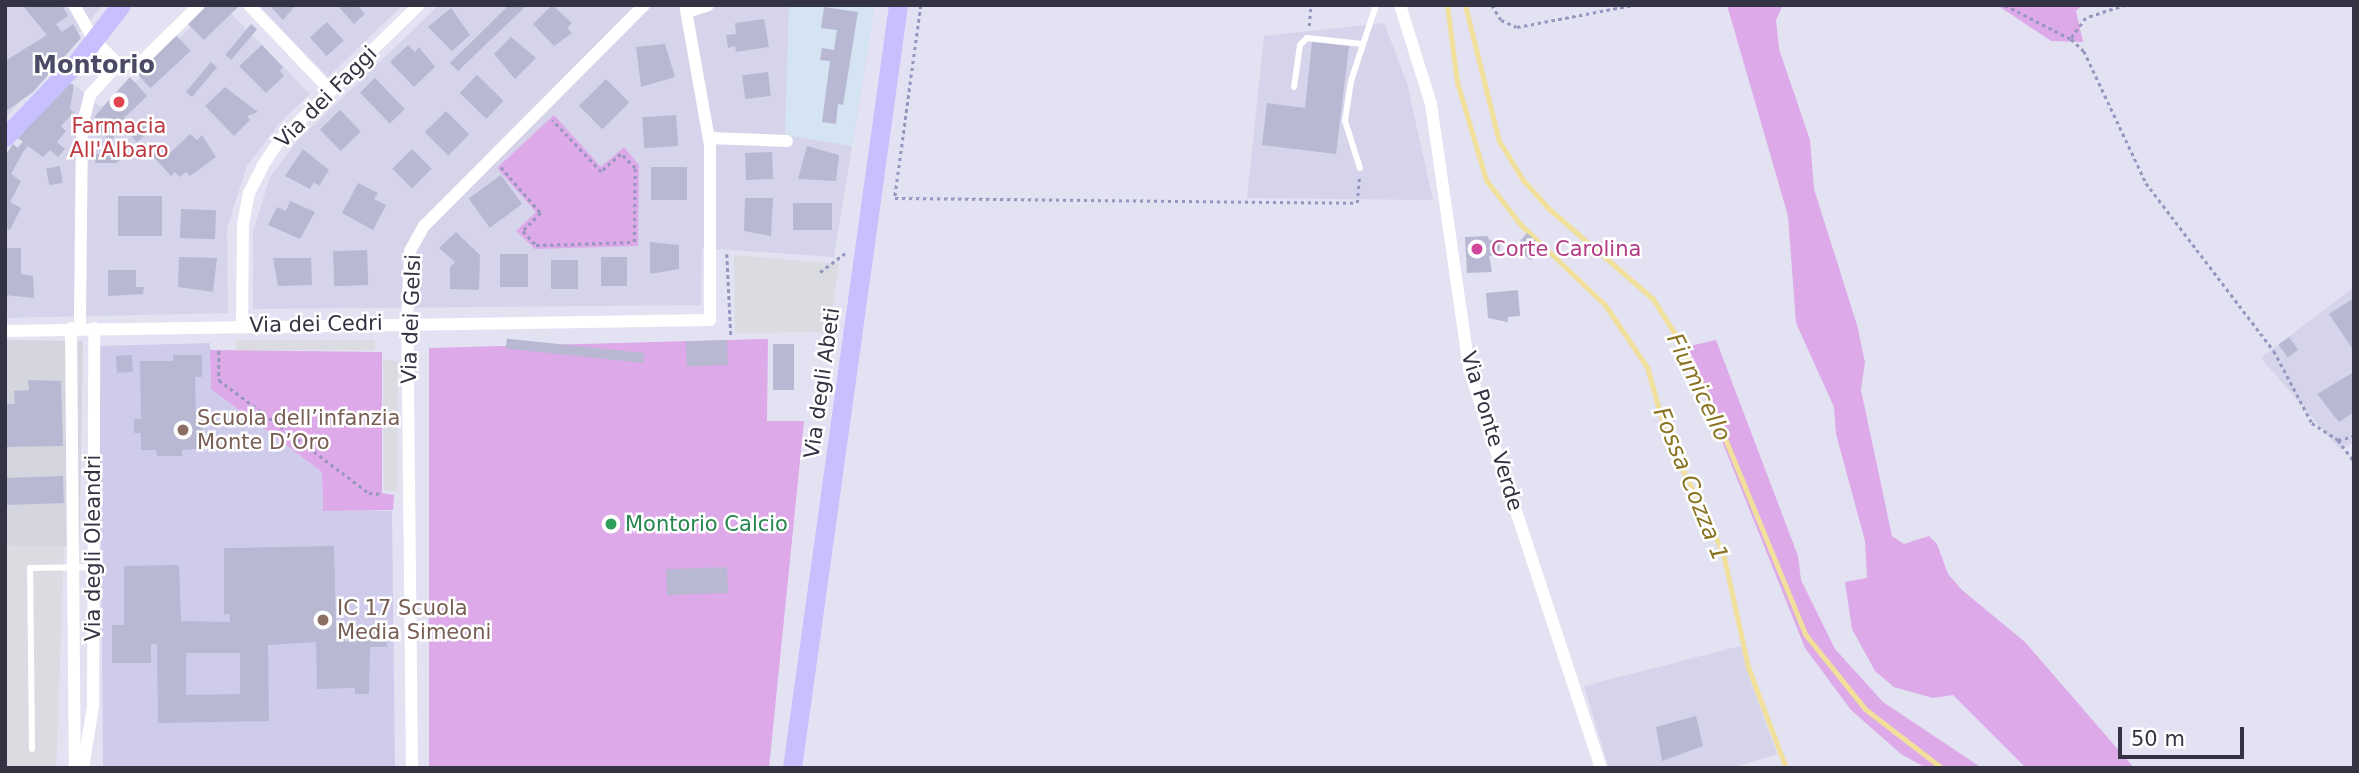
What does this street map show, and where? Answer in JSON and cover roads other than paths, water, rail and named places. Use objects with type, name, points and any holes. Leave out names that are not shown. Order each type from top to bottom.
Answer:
[{"type":"street","points":[[74,5],[94,40],[118,64],[140,63],[199,5]]},
{"type":"street","points":[[5,137],[94,40],[121,5]]},
{"type":"street","points":[[249,5],[331,91]]},
{"type":"street","name":"Via dei Faggi","points":[[242,325],[240,253],[249,193],[279,141],[419,5]]},
{"type":"street","name":"Via dei Gelsi","points":[[412,768],[407,323],[410,251],[424,226],[644,5]]},
{"type":"street","points":[[708,5],[686,9],[709,138],[787,141]]},
{"type":"street","name":"Via degli Abeti","points":[[792,768],[898,5]]},
{"type":"street","name":"Via Ponte Verde","points":[[1400,5],[1436,130],[1469,369],[1601,768]]},
{"type":"street","name":"Via degli Oleandri","points":[[75,768],[72,568],[82,127],[90,95],[118,64]]},
{"type":"street","name":"Via dei Cedri","points":[[5,331],[242,325],[710,320],[709,138]]},
{"type":"street","name":"Via degli Oleandri","points":[[83,768],[93,706],[94,328]]},
{"type":"lane","points":[[1360,168],[1345,121],[1351,81],[1376,5]]},
{"type":"lane","points":[[1294,87],[1300,45],[1307,38],[1363,44]]},
{"type":"lane","points":[[32,749],[30,568],[93,567]]},
{"type":"waterway","name":"Fossa Cozza 1","points":[[1447,5],[1457,82],[1486,180],[1520,224],[1605,305],[1647,367],[1667,438],[1723,553],[1748,667],[1786,768]]},
{"type":"waterway","name":"Fiumicello","points":[[1465,5],[1499,141],[1523,180],[1548,208],[1653,299],[1680,342],[1708,397],[1805,634],[1865,709],[1942,768]]},
{"type":"place","name":"Farmacia All'Albaro","points":[[119,102]]},
{"type":"place","name":"Corte Carolina","points":[[1477,249]]},
{"type":"place","name":"Scuola dell’infanzia Monte D’Oro","points":[[183,430]]},
{"type":"place","name":"Montorio Calcio","points":[[611,524]]},
{"type":"place","name":"IC 17 Scuola Media Simeoni","points":[[323,620]]},
{"type":"district","name":"Montorio","points":[[94,66]]}]
